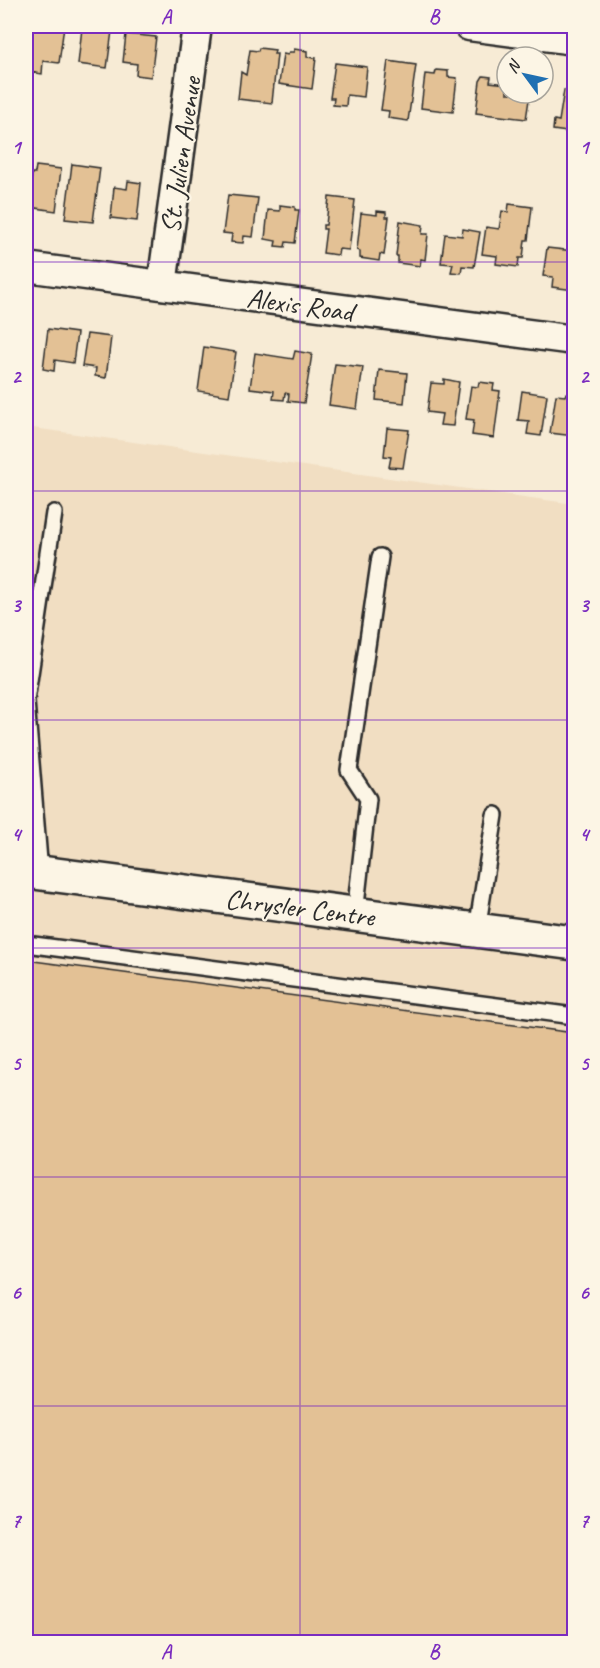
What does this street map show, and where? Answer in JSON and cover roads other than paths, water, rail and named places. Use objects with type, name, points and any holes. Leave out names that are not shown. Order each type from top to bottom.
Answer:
[{"type":"street","name":"St. Julien Avenue","points":[[162,285],[197,26]]},
{"type":"street","points":[[469,26],[574,40]]},
{"type":"street","name":"Alexis Road","points":[[26,267],[574,340]]},
{"type":"street","name":"Chrysler Centre","points":[[33,872],[574,943]]},
{"type":"lane","points":[[33,872],[26,700],[54,513]]},
{"type":"lane","points":[[355,914],[368,799],[349,770],[380,557]]},
{"type":"lane","points":[[477,930],[495,816]]},
{"type":"lane","points":[[26,944],[574,1016]]}]
